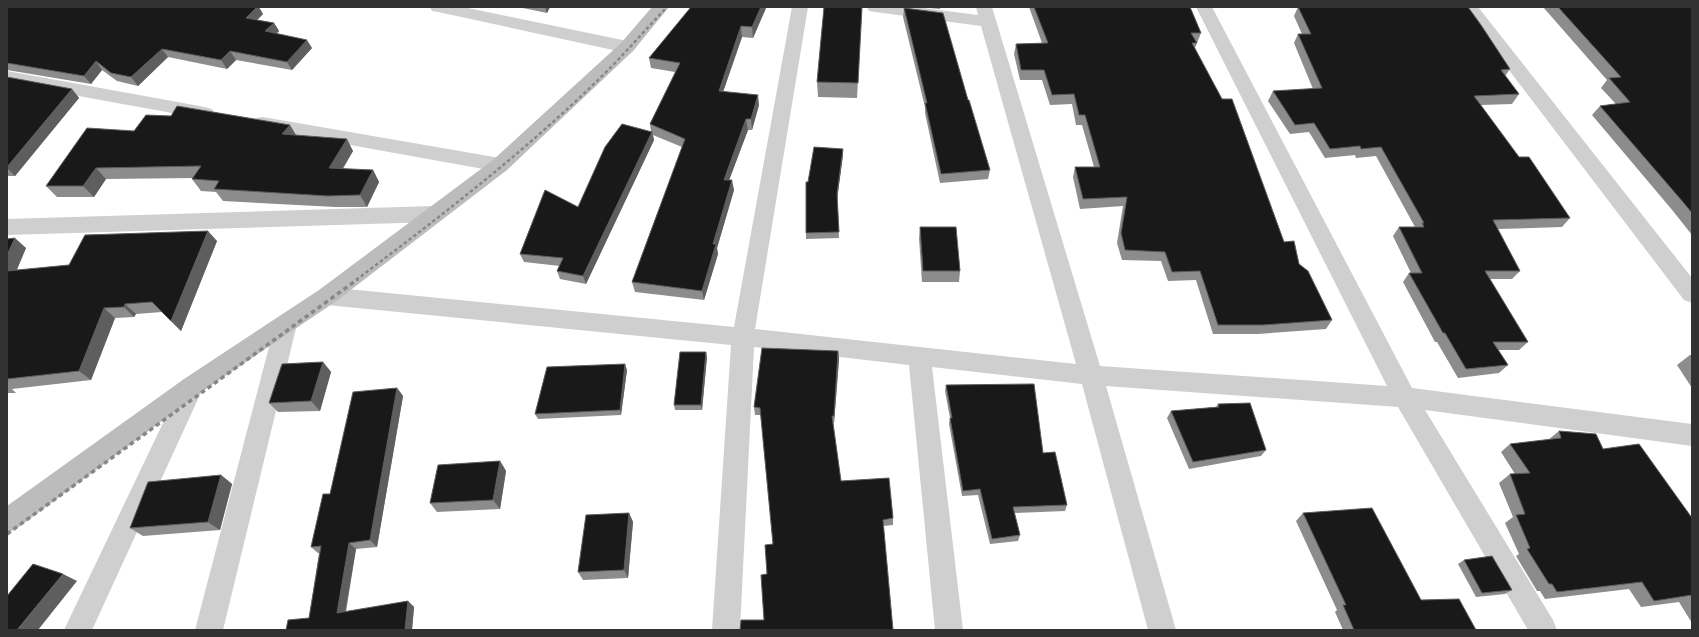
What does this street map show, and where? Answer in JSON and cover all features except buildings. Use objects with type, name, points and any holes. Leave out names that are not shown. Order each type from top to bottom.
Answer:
[{"type":"street","points":[[438,7],[627,47]]},
{"type":"street","points":[[7,521],[192,386],[327,296],[500,165],[627,47],[661,7]]},
{"type":"street","points":[[726,630],[743,338],[800,7]]},
{"type":"street","points":[[875,7],[986,15],[1091,376],[1162,630]]},
{"type":"street","points":[[1204,7],[1405,397],[1543,630]]},
{"type":"street","points":[[1469,7],[1692,294]]},
{"type":"street","points":[[7,77],[218,115]]},
{"type":"street","points":[[250,120],[500,165]]},
{"type":"street","points":[[7,227],[434,214]]},
{"type":"street","points":[[327,296],[920,356],[1091,376],[1405,397],[1692,435]]},
{"type":"street","points":[[209,630],[286,324]]},
{"type":"street","points":[[920,356],[949,630]]},
{"type":"street","points":[[78,630],[192,386]]},
{"type":"railway","points":[[356,280],[511,159],[570,107],[607,71],[667,7]]},
{"type":"railway","points":[[7,534],[358,279]]}]
